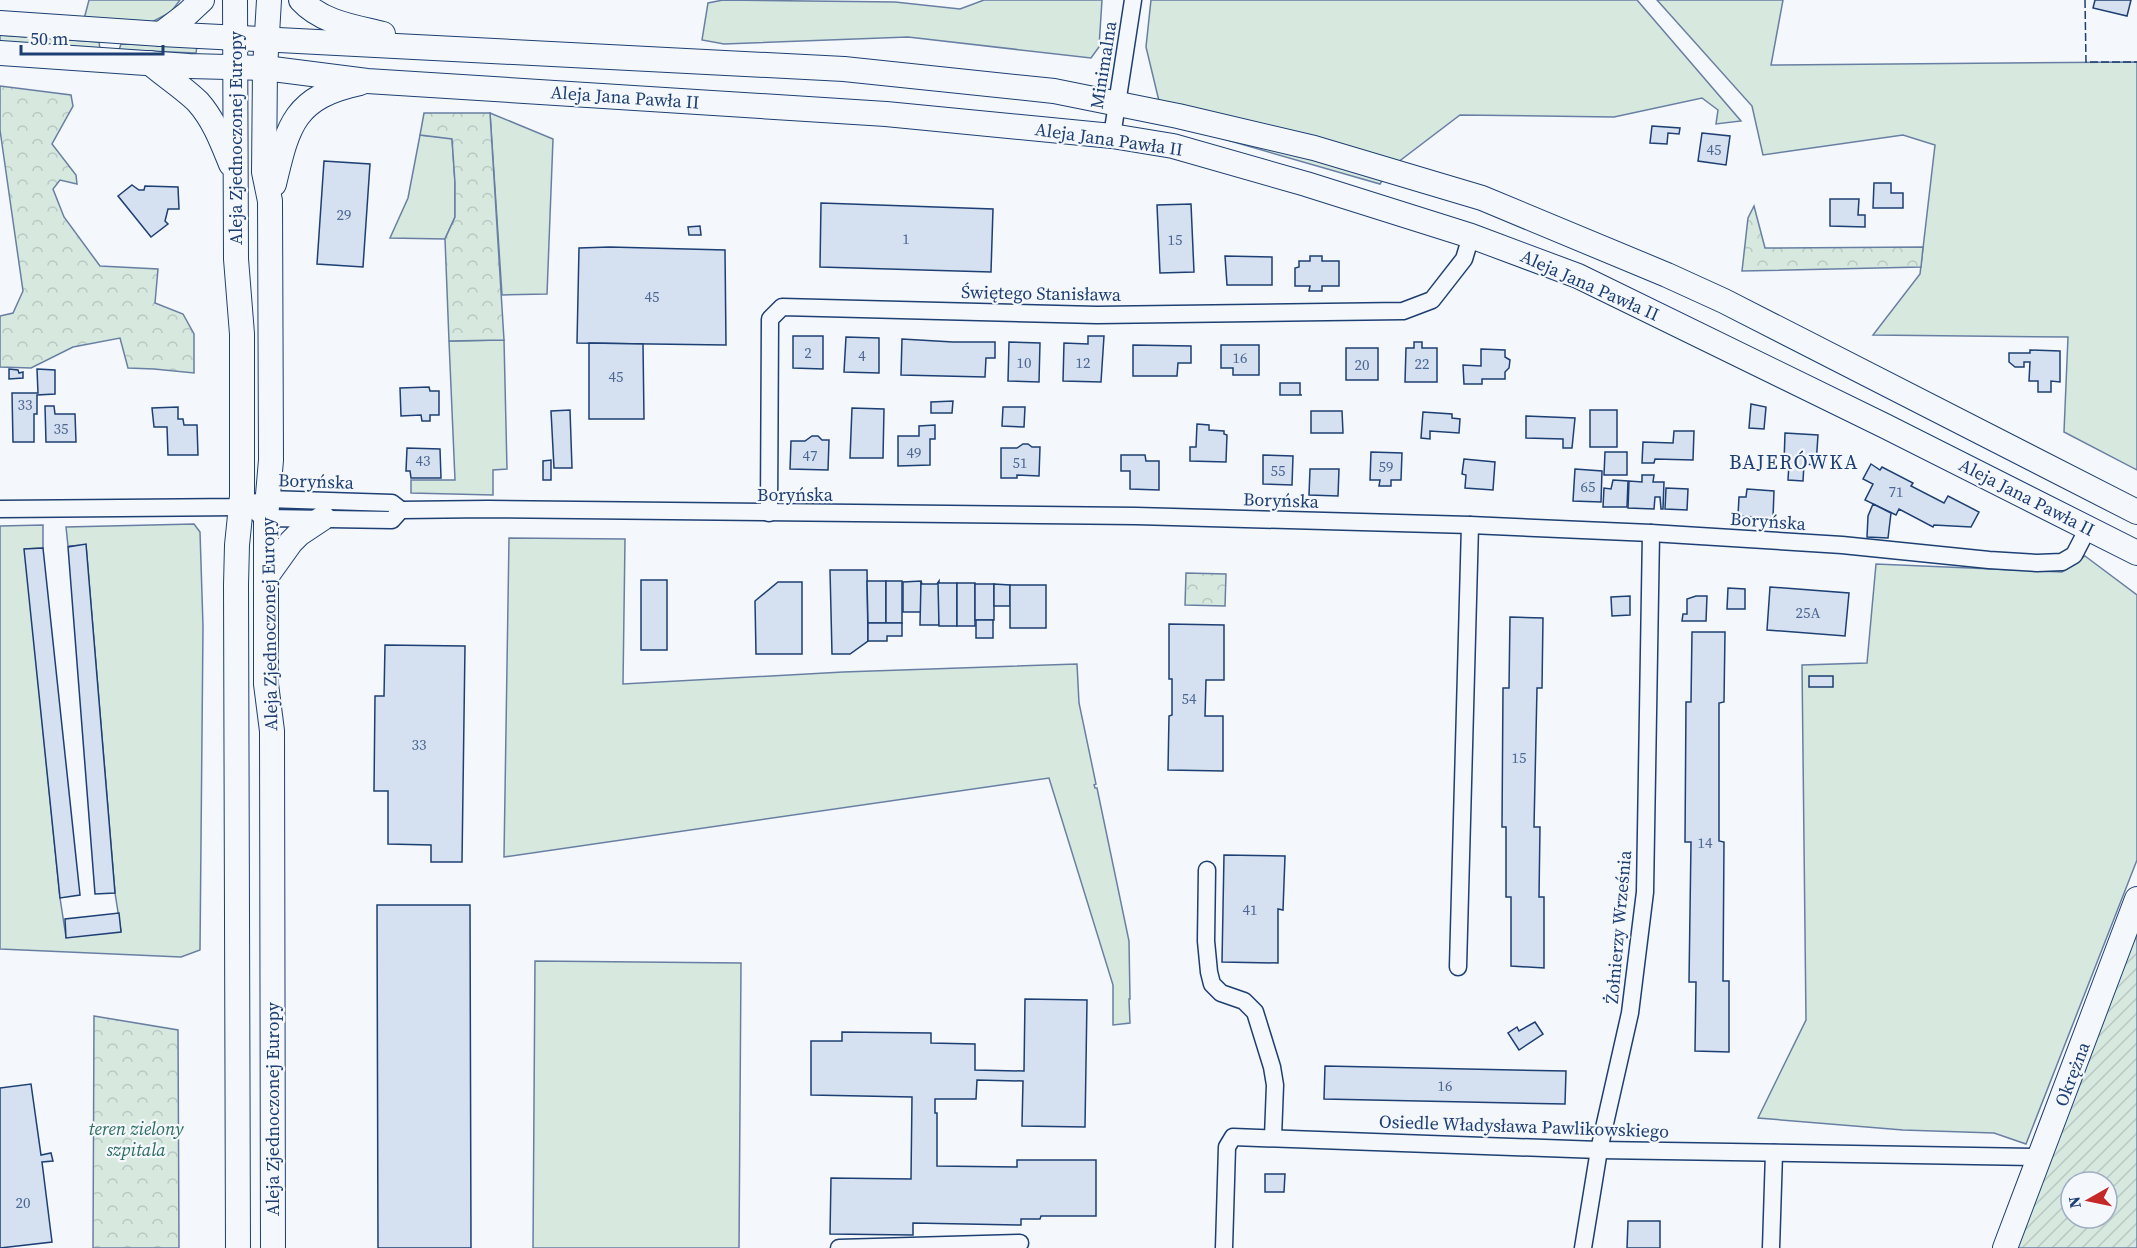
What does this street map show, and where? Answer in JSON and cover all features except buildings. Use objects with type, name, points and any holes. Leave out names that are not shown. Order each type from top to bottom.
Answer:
[{"type":"street","points":[[161,34],[201,0]]},
{"type":"street","name":"Aleja Zjednoczonej Europy","points":[[235,0],[236,260],[242,334],[241,507],[236,585],[238,1248]]},
{"type":"street","name":"Aleja Zjednoczonej Europy","points":[[269,0],[265,68],[264,172],[270,201],[271,460],[267,508],[266,577],[267,684],[272,731],[273,1248]]},
{"type":"street","points":[[302,0],[319,14],[334,21],[450,49]]},
{"type":"street","name":"Minimalna","points":[[1112,136],[1133,0]]},
{"type":"street","name":"Aleja Jana Pawła II","points":[[0,23],[161,34],[844,69],[1054,91],[1178,116],[1314,148],[1482,198],[1724,301],[2137,512]]},
{"type":"street","name":"Aleja Jana Pawła II","points":[[0,53],[265,68],[367,81],[886,114],[1112,136],[1173,146],[1306,184],[1471,236],[1578,276],[1874,420],[2137,553]]},
{"type":"street","points":[[150,63],[197,101],[208,114],[221,139],[236,178]]},
{"type":"street","points":[[270,201],[284,142],[296,117],[313,102],[330,92],[367,81]]},
{"type":"street","name":"Świętego Stanisława","points":[[769,513],[770,319],[782,307],[1097,315],[1403,311],[1432,300],[1464,259],[1471,236]]},
{"type":"street","name":"Boryńska","points":[[0,509],[267,508],[392,503],[401,510],[1136,516],[1470,525],[1651,533],[1842,545],[1989,560],[2054,562],[2062,562],[2074,555],[2088,528]]},
{"type":"street","name":"Boryńska","points":[[267,508],[323,518],[392,520],[401,510]]},
{"type":"street","points":[[266,577],[291,542],[323,518]]},
{"type":"street","points":[[1458,967],[1470,525]]},
{"type":"street","name":"Żołnierzy Września","points":[[1583,1248],[1599,1150],[1630,1013],[1645,892],[1651,533]]},
{"type":"street","points":[[1208,870],[1206,941],[1209,972],[1212,984],[1221,993],[1244,1001],[1255,1012],[1272,1067],[1275,1085],[1273,1137]]},
{"type":"street","name":"Okrężna","points":[[2005,1248],[2137,899]]},
{"type":"street","name":"Osiedle Władysława Pawlikowskiego","points":[[1224,1248],[1227,1147],[1233,1137],[1599,1150],[2040,1157]]},
{"type":"street","points":[[1771,1248],[1774,1153]]},
{"type":"street","points":[[839,1248],[1020,1243]]},
{"type":"green space","points":[[89,0],[180,0],[171,12],[150,23],[84,19]]},
{"type":"green space","points":[[723,0],[895,2],[960,9],[984,0],[1102,0],[1099,47],[1091,58],[908,37],[724,44],[702,40],[708,3]]},
{"type":"green space","points":[[1151,0],[1637,0],[1741,121],[1716,124],[1718,110],[1702,98],[1614,117],[1460,115],[1389,169],[1380,184],[1164,122],[1146,47]]},
{"type":"green space","points":[[1657,0],[1783,0],[1771,65],[2137,62],[2137,470],[2064,432],[2068,337],[1873,335],[1920,274],[1935,145],[1903,135],[1763,155],[1752,106]]},
{"type":"green space","points":[[0,35],[99,42],[100,49],[0,42]]},
{"type":"green space","points":[[121,44],[197,46],[196,53],[119,50]]},
{"type":"green space","points":[[0,86],[71,95],[73,106],[52,144],[76,175],[77,184],[60,180],[53,189],[64,217],[100,266],[158,269],[155,303],[183,314],[194,334],[194,373],[128,368],[120,338],[73,347],[31,368],[0,367],[0,316],[13,313],[23,291],[0,130]]},
{"type":"green space","points":[[424,113],[490,113],[504,340],[449,341],[445,239],[455,217],[452,139],[420,135]]},
{"type":"green space","points":[[490,113],[553,139],[547,294],[502,295]]},
{"type":"green space","points":[[420,135],[452,138],[455,217],[445,239],[390,238],[408,198]]},
{"type":"green space","points":[[1754,206],[1765,248],[1923,247],[1921,267],[1742,271],[1748,218]]},
{"type":"green space","points":[[504,340],[507,469],[493,470],[493,495],[411,493],[411,480],[455,480],[449,341]]},
{"type":"green space","points":[[194,524],[200,532],[203,626],[200,950],[181,957],[0,949],[0,526],[43,525],[43,548],[25,549],[60,898],[66,937],[121,931],[115,893],[86,545],[68,546],[66,527]]},
{"type":"green space","points":[[509,538],[625,539],[623,684],[843,672],[1077,664],[1079,703],[1096,784],[1094,785],[1097,788],[1129,941],[1130,1023],[1113,1025],[1113,985],[1049,778],[504,857]]},
{"type":"green space","points":[[2085,556],[2137,595],[2137,860],[2026,1144],[1994,1133],[1903,1130],[1758,1118],[1806,1020],[1802,665],[1867,663],[1876,564],[2062,572]]},
{"type":"green space","points":[[1186,573],[1226,574],[1225,606],[1185,605]]},
{"type":"green space","points":[[2137,914],[2137,1248],[2005,1248]]},
{"type":"green space","points":[[535,961],[741,963],[739,1248],[533,1248]]},
{"type":"green space","name":"teren zielony szpitala","points":[[94,1016],[178,1030],[179,1248],[93,1248]]},
{"type":"fence","points":[[2085,0],[2086,62],[2137,62]]},
{"type":"district","name":"BAJERÓWKA","points":[[1794,462]]}]
